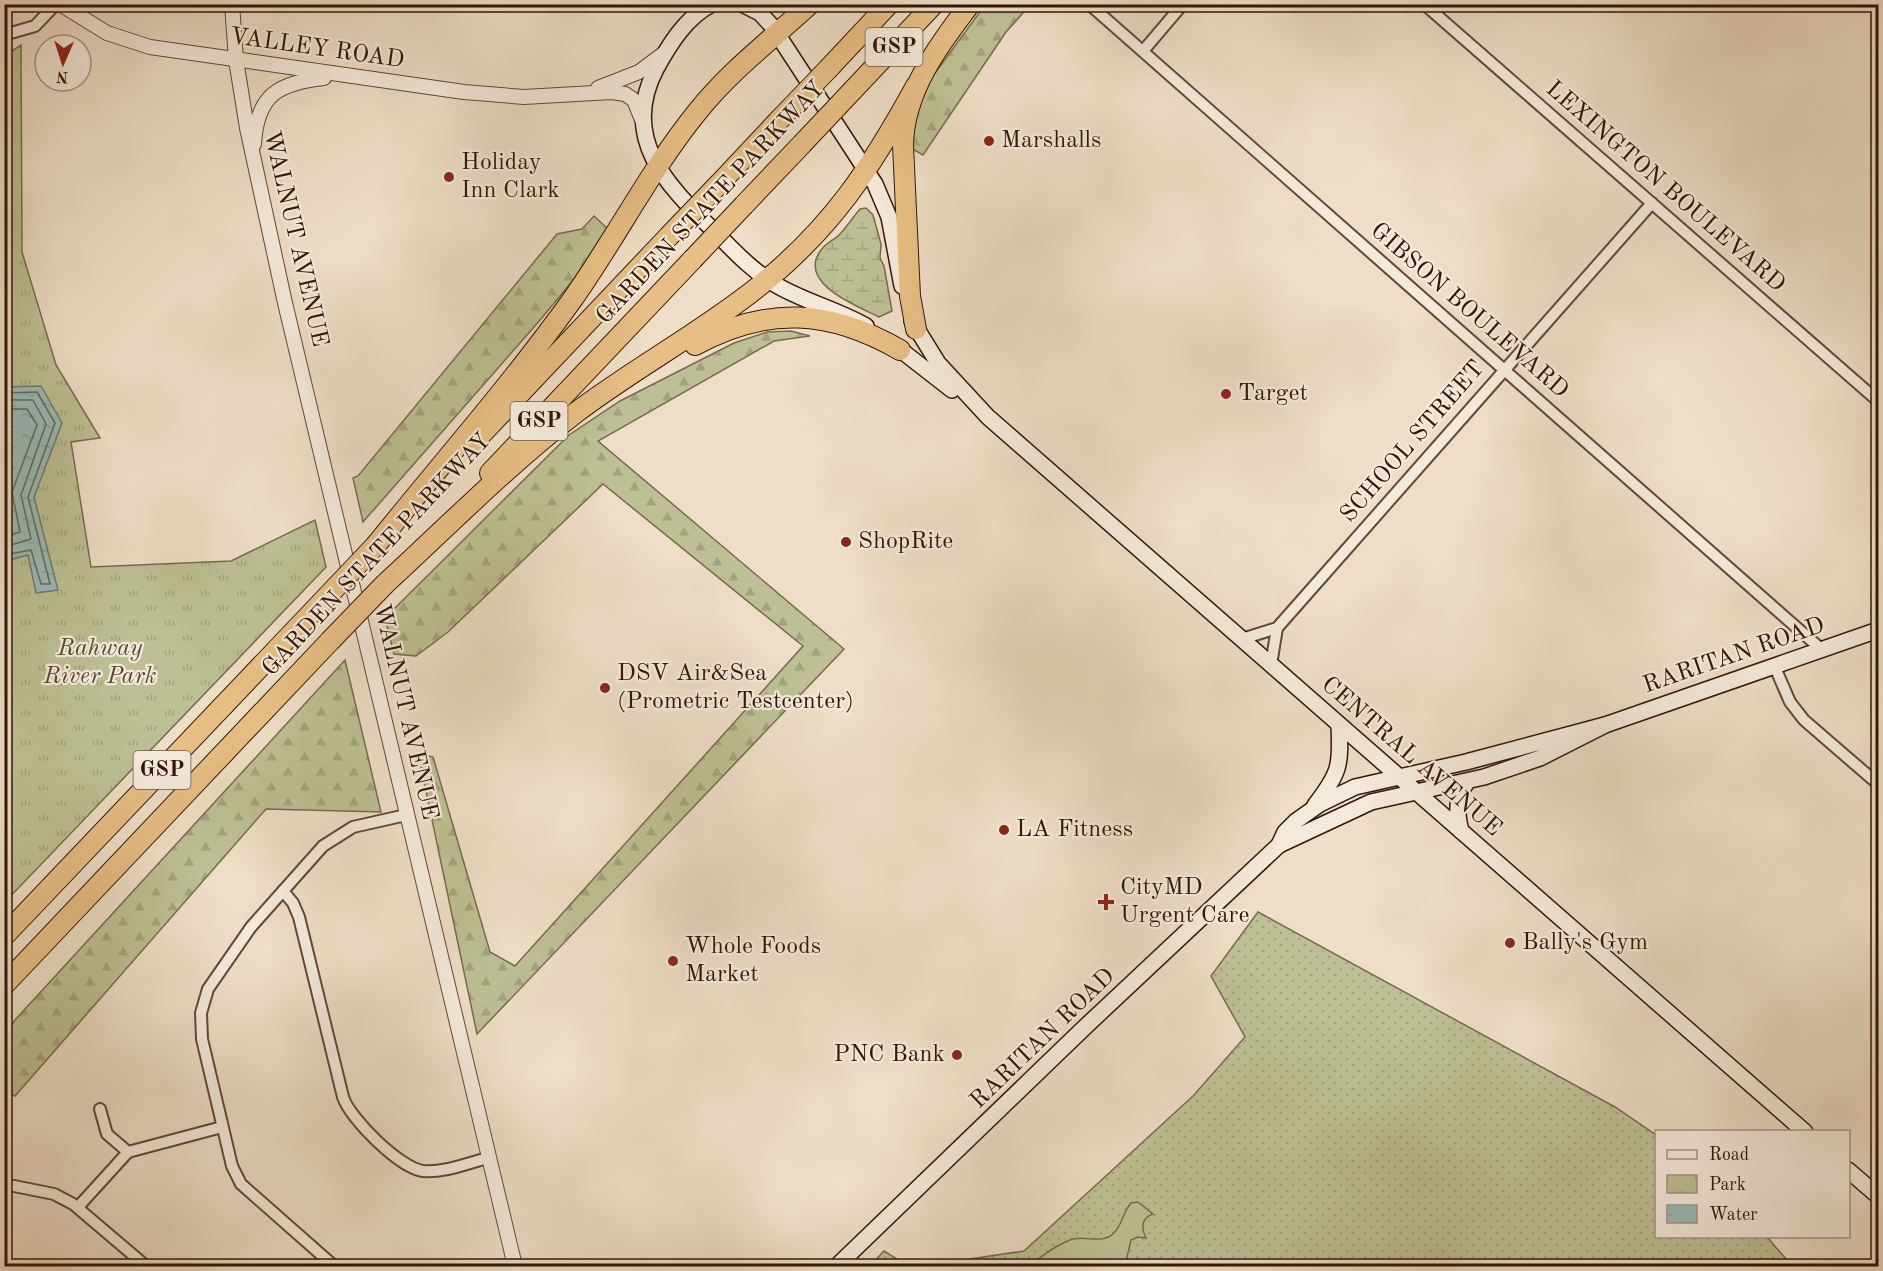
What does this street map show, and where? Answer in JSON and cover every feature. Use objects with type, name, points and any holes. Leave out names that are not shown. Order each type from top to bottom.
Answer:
[{"type":"highway","points":[[376,545],[572,300],[610,245],[657,166],[722,82],[810,4]]},
{"type":"highway","name":"GARDEN STATE PARKWAY","points":[[4,936],[889,4]]},
{"type":"highway","name":"GARDEN STATE PARKWAY","points":[[4,985],[934,4]]},
{"type":"highway","points":[[385,584],[563,423],[662,356],[768,279],[817,233],[867,171],[916,86],[970,4]]},
{"type":"highway","points":[[916,86],[906,114],[903,145],[910,296],[916,328]]},
{"type":"highway","points":[[662,356],[692,346],[732,326],[779,316],[807,317],[838,323],[870,334],[900,350]]},
{"type":"main road","points":[[669,45],[692,4]]},
{"type":"main road","name":"CENTRAL AVENUE","points":[[711,4],[698,13],[669,45],[646,91],[643,125],[646,142],[657,166],[677,194],[739,256],[768,279],[860,322],[988,417]]},
{"type":"main road","name":"CENTRAL AVENUE","points":[[742,4],[755,9],[777,33],[867,171],[889,217],[903,292],[916,328],[957,387],[988,417],[1339,726],[1804,1130]]},
{"type":"main road","name":"RARITAN ROAD","points":[[837,1266],[1085,1027],[1279,845],[1290,827],[1311,810],[1356,787],[1459,764],[1605,725],[1878,630]]},
{"type":"main road","name":"RARITAN ROAD","points":[[1279,845],[1359,806],[1384,798],[1467,782],[1540,758],[1605,725]]},
{"type":"main road","points":[[1311,810],[1339,767],[1341,754],[1339,726]]},
{"type":"main road","points":[[1461,831],[1457,809],[1459,794],[1467,782]]},
{"type":"main road","points":[[1850,1172],[1878,1196]]},
{"type":"street","points":[[4,35],[36,26],[58,4]]},
{"type":"street","name":"VALLEY ROAD","points":[[58,4],[94,27],[150,47],[500,96],[544,96],[602,91],[625,94],[637,104],[643,125]]},
{"type":"street","name":"WALNUT AVENUE","points":[[232,4],[236,60],[255,164],[406,815],[515,1266]]},
{"type":"street","name":"GIBSON BOULEVARD","points":[[1089,4],[1821,649]]},
{"type":"street","points":[[1143,51],[1183,4]]},
{"type":"street","name":"LEXINGTON BOULEVARD","points":[[1424,4],[1878,401]]},
{"type":"street","name":"VALLEY ROAD","points":[[579,93],[639,72],[657,59],[669,45]]},
{"type":"street","points":[[255,164],[256,128],[262,108],[273,93],[296,83],[345,76]]},
{"type":"street","name":"SCHOOL STREET","points":[[1277,628],[1652,203]]},
{"type":"street","points":[[1242,639],[1277,628],[1271,665]]},
{"type":"street","points":[[1774,665],[1790,702],[1804,720],[1878,784]]},
{"type":"street","points":[[334,1266],[242,1184],[232,1166],[202,1039],[202,1005],[216,974],[251,927],[337,836],[353,827],[406,815]]},
{"type":"street","points":[[283,891],[293,903],[299,917],[343,1097],[352,1116],[403,1162],[415,1169],[437,1170],[488,1158]]},
{"type":"street","points":[[100,1109],[107,1134],[128,1152]]},
{"type":"street","points":[[78,1207],[128,1152],[222,1127]]},
{"type":"street","points":[[4,1184],[54,1194],[78,1207],[146,1266]]},
{"type":"green space","points":[[985,5],[1030,5],[1006,32],[923,155],[909,147],[916,99]]},
{"type":"green space","name":"Rahway River Park","points":[[21,45],[22,252],[56,365],[100,438],[71,442],[91,567],[231,561],[315,520],[326,567],[5,902],[4,56]]},
{"type":"green space","points":[[866,208],[873,215],[881,244],[880,258],[884,266],[892,311],[879,317],[832,292],[816,273],[815,262],[821,250],[839,235],[860,209]]},
{"type":"green space","points":[[594,216],[607,228],[574,279],[363,522],[353,478],[358,476],[557,234],[582,229]]},
{"type":"green space","points":[[791,331],[810,336],[774,341],[598,441],[844,649],[477,1034],[418,753],[433,757],[490,952],[515,966],[803,646],[603,484],[448,632],[416,656],[394,654],[385,618],[569,435],[620,401],[734,343],[767,332]]},
{"type":"green space","points":[[345,660],[381,812],[266,809],[15,1096],[5,1091],[5,1036],[15,1020]]},
{"type":"green space","points":[[1258,912],[1615,1107],[1655,1134],[1655,1238],[1768,1238],[1792,1266],[922,1266],[1024,1251],[1193,1096],[1245,1037],[1211,976]]},
{"type":"green space","points":[[1138,1202],[1153,1214],[1146,1218],[1143,1224],[1146,1238],[1138,1237],[1131,1240],[1125,1266],[1028,1266],[1067,1241],[1078,1238],[1100,1239],[1110,1236],[1117,1230],[1131,1203]]},
{"type":"green space","points":[[884,1251],[908,1266],[870,1266]]},
{"type":"water","points":[[41,386],[62,423],[34,497],[58,590],[36,593],[28,555],[5,561],[4,387]]},
{"type":"place","name":"Marshalls","points":[[989,141]]},
{"type":"place","name":"Holiday Inn Clark","points":[[449,177]]},
{"type":"place","name":"Target","points":[[1226,394]]},
{"type":"place","name":"ShopRite","points":[[846,542]]},
{"type":"place","name":"DSV Air&Sea (Prometric Testcenter)","points":[[605,688]]},
{"type":"place","name":"LA Fitness","points":[[1004,830]]},
{"type":"place","name":"CityMD Urgent Care","points":[[1106,902]]},
{"type":"place","name":"Bally's Gym","points":[[1510,943]]},
{"type":"place","name":"Whole Foods Market","points":[[673,961]]},
{"type":"place","name":"PNC Bank","points":[[957,1055]]}]
